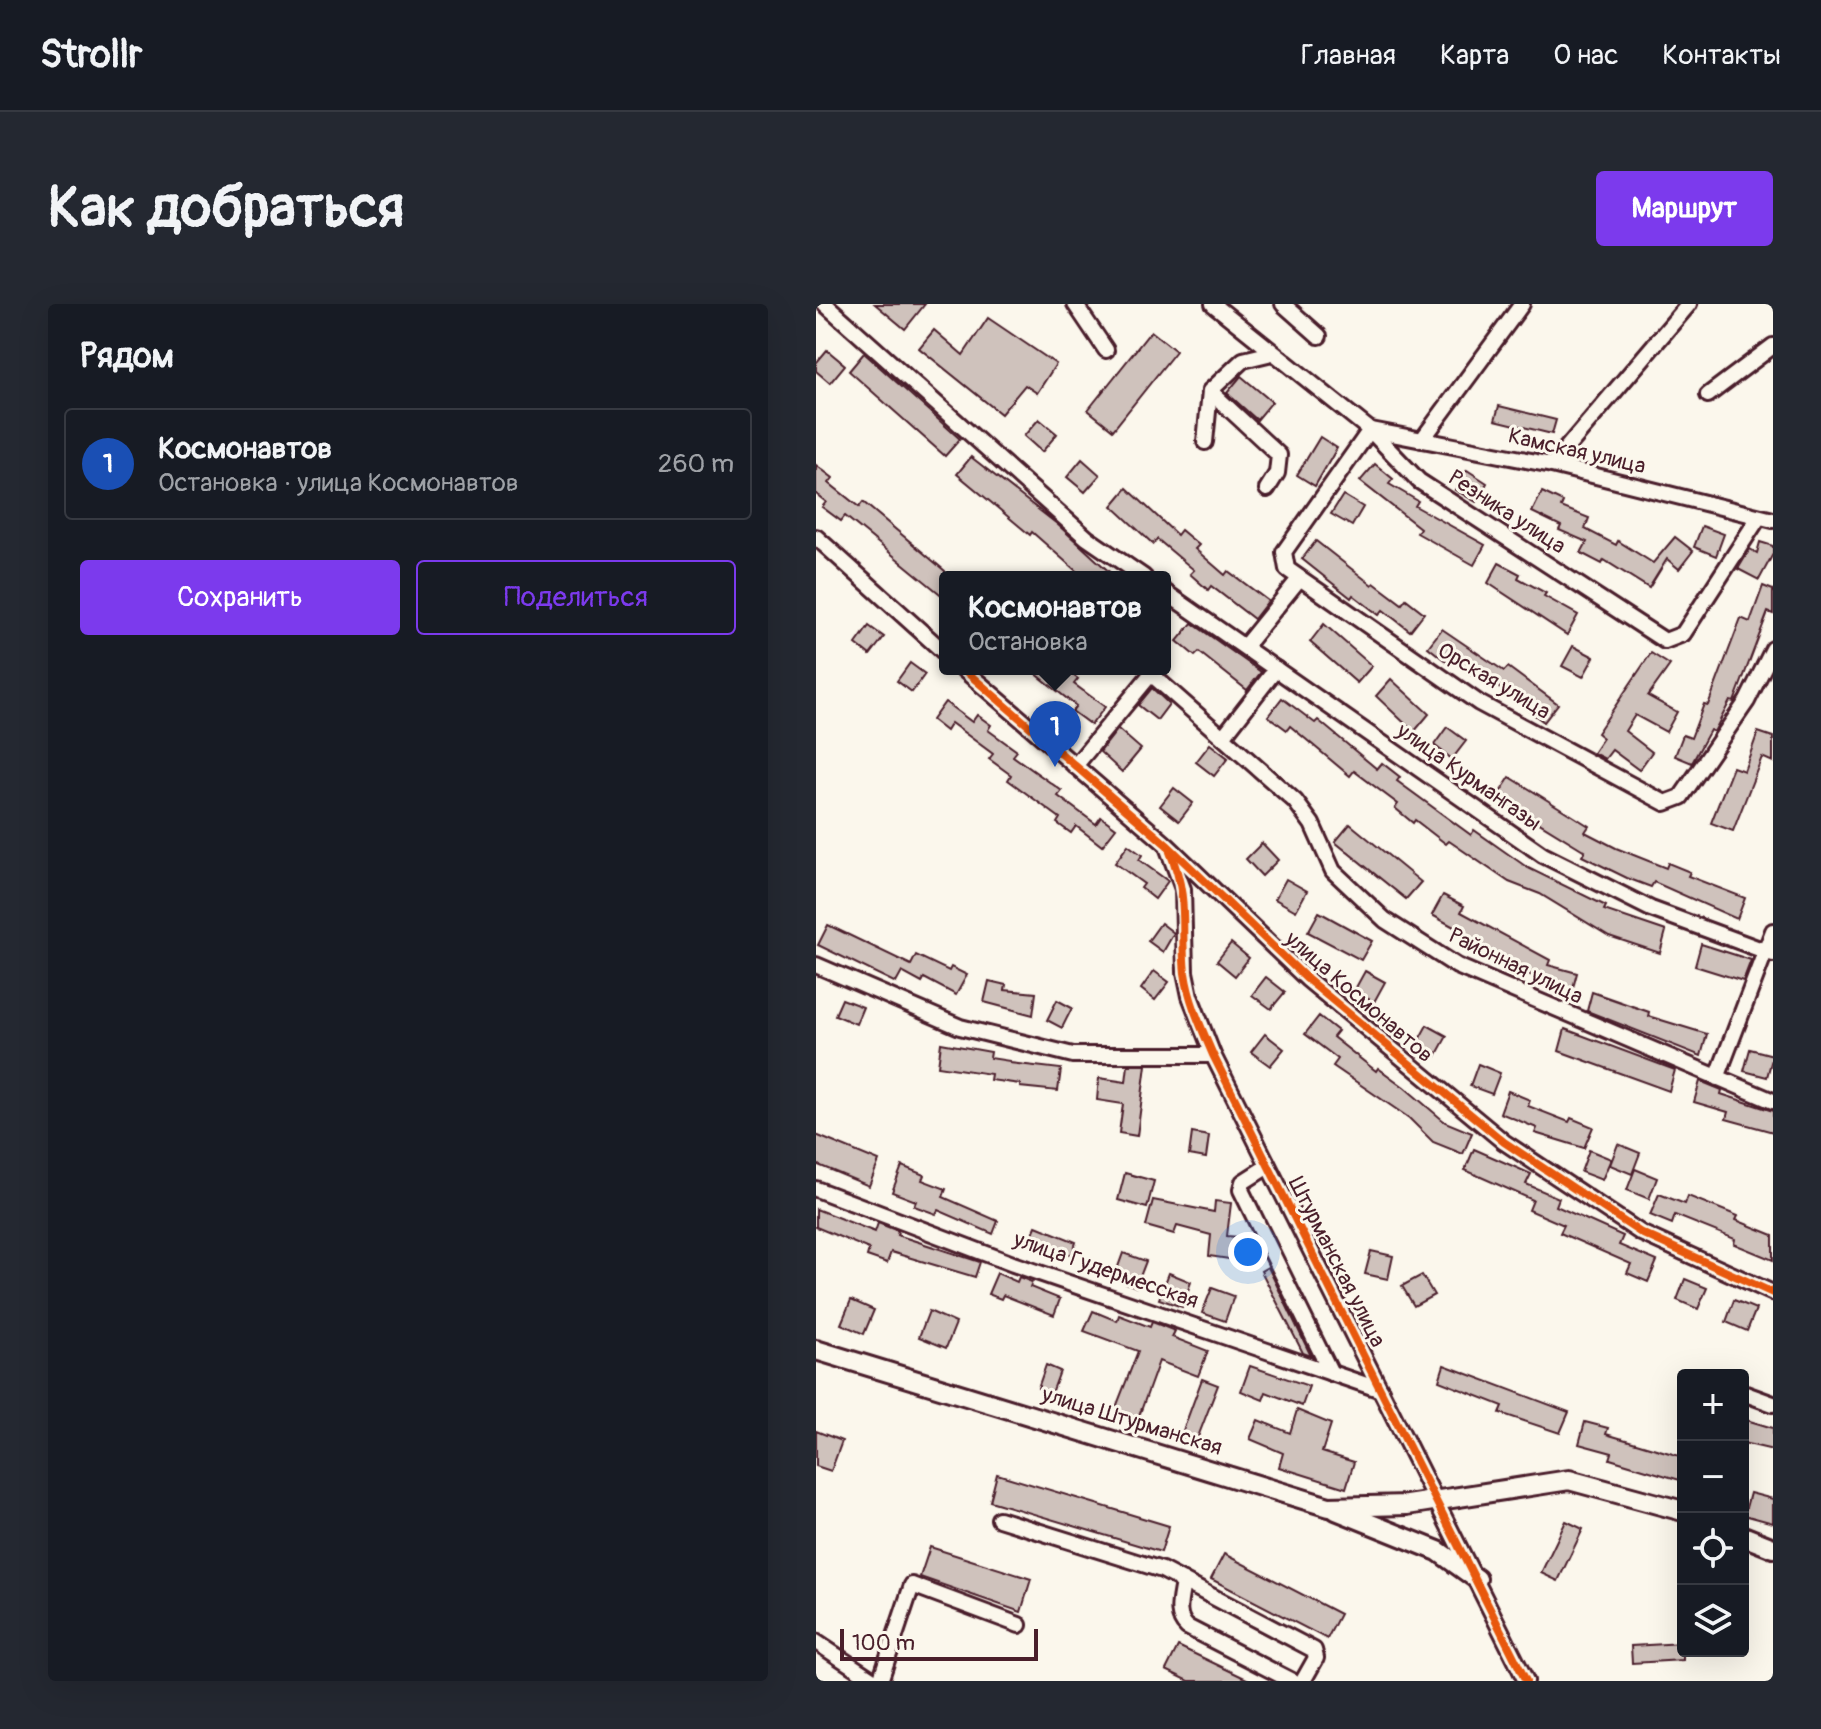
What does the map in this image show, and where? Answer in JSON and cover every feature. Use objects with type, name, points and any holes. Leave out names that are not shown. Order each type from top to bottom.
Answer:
[{"type":"main road","name":"улица Штурманская","points":[[816,1350],[1326,1506],[1407,1505],[1438,1500]]},
{"type":"main road","points":[[1438,1500],[1569,1480],[1677,1509]]},
{"type":"main road","points":[[1326,1506],[1438,1551],[1477,1579]]},
{"type":"main road","points":[[1749,1538],[1773,1548]]},
{"type":"street","points":[[825,304],[1087,538],[1135,571]]},
{"type":"street","points":[[1075,304],[1106,350]]},
{"type":"street","name":"Резника улица","points":[[1213,304],[1370,430],[1419,481],[1665,641],[1683,634],[1766,519]]},
{"type":"street","points":[[1283,304],[1319,336]]},
{"type":"street","points":[[1422,440],[1522,304]]},
{"type":"street","points":[[1552,465],[1689,304]]},
{"type":"street","points":[[1708,395],[1773,346]]},
{"type":"street","points":[[1205,442],[1210,391],[1243,360],[1272,353]]},
{"type":"street","points":[[1210,391],[1279,455],[1277,473],[1267,489]]},
{"type":"street","points":[[1245,646],[1299,579],[1287,569],[1284,552],[1370,430]]},
{"type":"street","name":"Камская улица","points":[[1370,430],[1552,465],[1766,519]]},
{"type":"street","points":[[816,537],[939,648]]},
{"type":"street","name":"Орская улица","points":[[1299,579],[1479,703],[1665,803],[1681,797],[1747,701],[1773,649]]},
{"type":"street","name":"улица Курмангазы","points":[[1171,596],[1543,855],[1651,909],[1768,952]]},
{"type":"street","points":[[1223,737],[1276,669]]},
{"type":"street","name":"улица Космонавтов","points":[[970,675],[1167,845],[1307,979],[1504,1142],[1641,1233],[1773,1293]]},
{"type":"street","name":"Районная улица","points":[[1075,766],[1150,675]]},
{"type":"street","name":"Районная улица","points":[[1152,675],[1295,801],[1312,824],[1333,871],[1385,920],[1457,966],[1773,1101]]},
{"type":"street","name":"Штурманская улица","points":[[1167,845],[1183,889],[1185,972],[1190,996],[1213,1055],[1526,1681]]},
{"type":"street","points":[[1717,1078],[1768,952],[1773,931]]},
{"type":"street","points":[[816,965],[960,1027],[1073,1055],[1213,1055]]},
{"type":"street","points":[[1268,1166],[1243,1182],[1241,1190],[1331,1373]]},
{"type":"street","name":"улица Гудермесская","points":[[816,1189],[1013,1264],[1381,1390]]},
{"type":"street","points":[[1749,1395],[1773,1404]]},
{"type":"street","points":[[999,1519],[1162,1570],[1314,1650],[1313,1666],[1303,1681]]},
{"type":"street","points":[[1183,1581],[1179,1619],[1187,1627],[1292,1681]]},
{"type":"street","points":[[816,1642],[877,1681],[912,1585],[1019,1625]]},
{"type":"building","points":[[875,304],[925,304],[905,329]]},
{"type":"building","points":[[988,318],[1056,364],[1037,393],[1025,385],[1001,414],[919,348],[934,330],[963,355]]},
{"type":"building","points":[[1151,331],[1176,351],[1113,430],[1088,410]]},
{"type":"building","points":[[827,350],[845,365],[830,383],[816,371],[816,363]]},
{"type":"building","points":[[864,353],[960,439],[945,456],[849,371]]},
{"type":"building","points":[[1241,376],[1272,402],[1257,420],[1227,393]]},
{"type":"building","points":[[1499,406],[1556,420],[1552,434],[1495,420]]},
{"type":"building","points":[[1039,419],[1057,434],[1042,452],[1024,436]]},
{"type":"building","points":[[1320,437],[1337,448],[1315,486],[1297,475]]},
{"type":"building","points":[[971,457],[1057,524],[1108,571],[1076,571],[957,474]]},
{"type":"building","points":[[1082,459],[1100,475],[1085,492],[1067,477]]},
{"type":"building","points":[[1375,464],[1393,479],[1389,484],[1418,501],[1415,506],[1485,545],[1474,565],[1417,533],[1420,528],[1360,481]]},
{"type":"building","points":[[816,465],[833,478],[829,483],[859,507],[863,502],[945,571],[939,571],[939,593],[845,516],[841,521],[822,507],[826,502],[816,494]]},
{"type":"building","points":[[1467,470],[1487,483],[1476,502],[1455,490]]},
{"type":"building","points":[[1127,488],[1177,535],[1181,530],[1199,545],[1195,549],[1225,575],[1228,571],[1268,601],[1254,619],[1211,586],[1208,590],[1190,574],[1194,570],[1157,539],[1153,544],[1112,506]]},
{"type":"building","points":[[1542,492],[1563,502],[1561,507],[1589,518],[1585,529],[1616,545],[1618,541],[1653,563],[1675,537],[1693,551],[1679,569],[1667,559],[1649,588],[1604,560],[1602,564],[1581,553],[1587,542],[1559,530],[1561,526],[1532,512]]},
{"type":"building","points":[[1343,495],[1363,507],[1352,526],[1331,514]]},
{"type":"building","points":[[1702,526],[1724,534],[1716,556],[1694,547]]},
{"type":"building","points":[[1316,541],[1372,585],[1374,583],[1402,604],[1406,599],[1424,613],[1410,631],[1383,610],[1379,615],[1353,595],[1351,598],[1302,559]]},
{"type":"building","points":[[1760,542],[1773,546],[1773,554],[1759,580],[1738,569],[1750,549],[1757,553]]},
{"type":"building","points":[[1499,563],[1520,574],[1518,578],[1546,593],[1544,596],[1578,615],[1567,635],[1488,583]]},
{"type":"building","points":[[1763,586],[1773,590],[1773,614],[1768,612],[1734,702],[1730,701],[1714,732],[1710,730],[1692,763],[1675,756],[1683,735],[1691,738],[1704,704],[1708,705],[1741,618],[1750,622]]},
{"type":"building","points":[[1192,623],[1261,672],[1247,690],[1199,652],[1195,656],[1177,641]]},
{"type":"building","points":[[1324,624],[1372,666],[1357,683],[1310,642]]},
{"type":"building","points":[[869,626],[884,637],[870,655],[856,644]]},
{"type":"building","points":[[1442,629],[1504,671],[1508,667],[1558,704],[1544,722],[1482,675],[1478,680],[1450,658],[1447,662],[1428,647]]},
{"type":"building","points":[[1573,646],[1594,657],[1583,677],[1562,666]]},
{"type":"building","points":[[1651,653],[1670,665],[1648,696],[1677,712],[1666,732],[1635,715],[1625,731],[1652,752],[1639,770],[1612,750],[1605,759],[1593,753],[1603,738],[1597,733]]},
{"type":"building","points":[[910,663],[925,674],[912,692],[897,681]]},
{"type":"building","points":[[1037,675],[1073,675],[1078,679],[1074,684],[1105,707],[1091,725],[1072,711],[1076,706]]},
{"type":"building","points":[[1391,679],[1429,714],[1414,732],[1376,696]]},
{"type":"building","points":[[1152,688],[1169,704],[1157,720],[1138,705]]},
{"type":"building","points":[[1282,698],[1315,723],[1318,720],[1377,769],[1382,763],[1400,777],[1397,781],[1471,835],[1474,830],[1528,868],[1606,906],[1604,910],[1666,931],[1660,953],[1609,936],[1540,894],[1509,882],[1449,841],[1446,844],[1415,820],[1413,823],[1395,808],[1398,804],[1354,771],[1350,776],[1290,726],[1287,730],[1268,716]]},
{"type":"building","points":[[945,702],[972,722],[977,715],[991,725],[988,730],[1017,751],[1013,756],[1062,791],[1058,796],[1096,824],[1101,817],[1116,828],[1102,846],[1076,826],[1071,833],[1057,823],[1060,818],[1008,780],[1011,775],[989,759],[993,754],[951,723],[946,731],[932,720]]},
{"type":"building","points":[[1447,727],[1466,741],[1452,759],[1434,745]]},
{"type":"building","points":[[1118,729],[1141,749],[1122,772],[1100,752]]},
{"type":"building","points":[[1758,732],[1773,737],[1773,762],[1762,757],[1733,831],[1711,823],[1733,767],[1744,771]]},
{"type":"building","points":[[1210,744],[1228,758],[1214,776],[1196,762]]},
{"type":"building","points":[[1510,777],[1589,826],[1585,832],[1616,848],[1666,868],[1668,863],[1690,872],[1688,876],[1745,898],[1737,919],[1654,882],[1651,887],[1627,878],[1582,856],[1585,851],[1497,797]]},
{"type":"building","points":[[1174,788],[1193,803],[1179,821],[1160,806]]},
{"type":"building","points":[[1350,824],[1421,882],[1406,899],[1335,842]]},
{"type":"building","points":[[1262,843],[1278,860],[1262,876],[1246,859]]},
{"type":"building","points":[[1128,845],[1142,855],[1139,860],[1168,881],[1155,899],[1141,888],[1144,884],[1115,863]]},
{"type":"building","points":[[1286,879],[1307,891],[1296,911],[1275,899]]},
{"type":"building","points":[[1443,895],[1464,906],[1461,912],[1550,960],[1548,965],[1577,973],[1571,995],[1548,989],[1549,985],[1462,938],[1465,933],[1432,915]]},
{"type":"building","points":[[1319,912],[1372,941],[1361,960],[1308,932]]},
{"type":"building","points":[[1161,923],[1174,933],[1163,952],[1148,941]]},
{"type":"building","points":[[828,925],[911,965],[916,955],[949,971],[951,967],[967,975],[956,995],[924,978],[922,983],[902,972],[896,983],[818,945]]},
{"type":"building","points":[[1231,943],[1249,958],[1235,976],[1217,961]]},
{"type":"building","points":[[1701,944],[1751,960],[1743,981],[1695,966]]},
{"type":"building","points":[[1154,971],[1169,982],[1155,1000],[1141,989]]},
{"type":"building","points":[[1365,971],[1385,982],[1374,1002],[1354,991]]},
{"type":"building","points":[[1266,977],[1285,992],[1271,1009],[1252,995]]},
{"type":"building","points":[[989,981],[1006,985],[1005,990],[1036,993],[1033,1015],[984,1002]]},
{"type":"building","points":[[1592,992],[1649,1012],[1648,1016],[1707,1034],[1701,1056],[1587,1011]]},
{"type":"building","points":[[842,999],[863,1007],[856,1024],[835,1015]]},
{"type":"building","points":[[1057,1000],[1072,1008],[1062,1028],[1047,1020]]},
{"type":"building","points":[[1319,1016],[1338,1031],[1333,1037],[1376,1071],[1378,1068],[1404,1087],[1445,1122],[1472,1133],[1463,1154],[1433,1142],[1409,1118],[1333,1066],[1338,1059],[1305,1034]]},
{"type":"building","points":[[1427,1025],[1447,1036],[1436,1056],[1416,1045]]},
{"type":"building","points":[[1565,1029],[1675,1070],[1669,1091],[1559,1051]]},
{"type":"building","points":[[1265,1034],[1284,1049],[1270,1066],[1251,1052]]},
{"type":"building","points":[[941,1043],[991,1052],[990,1058],[1010,1063],[1061,1069],[1058,1091],[1020,1087],[1020,1084],[990,1080],[991,1074],[938,1066]]},
{"type":"building","points":[[1750,1049],[1773,1055],[1767,1077],[1744,1071]]},
{"type":"building","points":[[1478,1064],[1500,1073],[1492,1094],[1470,1086]]},
{"type":"building","points":[[1128,1065],[1146,1065],[1137,1136],[1119,1133],[1123,1104],[1097,1100],[1099,1078],[1126,1082]]},
{"type":"building","points":[[1700,1081],[1722,1090],[1721,1094],[1773,1111],[1773,1132],[1726,1119],[1728,1112],[1694,1102]]},
{"type":"building","points":[[1508,1091],[1530,1100],[1528,1106],[1569,1122],[1571,1118],[1593,1127],[1584,1148],[1535,1133],[1537,1128],[1500,1113]]},
{"type":"building","points":[[1192,1133],[1209,1136],[1206,1158],[1189,1155]]},
{"type":"building","points":[[816,1135],[879,1161],[869,1186],[816,1164]]},
{"type":"building","points":[[1618,1144],[1640,1153],[1632,1174],[1610,1165]]},
{"type":"building","points":[[1474,1149],[1531,1174],[1526,1184],[1559,1198],[1556,1206],[1623,1236],[1619,1245],[1657,1261],[1648,1282],[1627,1273],[1631,1264],[1560,1233],[1564,1225],[1529,1210],[1533,1200],[1465,1170]]},
{"type":"building","points":[[1589,1150],[1611,1159],[1602,1180],[1581,1172]]},
{"type":"building","points":[[902,1166],[924,1175],[922,1180],[946,1189],[943,1197],[998,1221],[993,1234],[938,1210],[936,1214],[914,1206],[916,1201],[892,1192]]},
{"type":"building","points":[[1635,1169],[1657,1178],[1649,1199],[1627,1190]]},
{"type":"building","points":[[1125,1173],[1154,1181],[1147,1208],[1118,1200]]},
{"type":"building","points":[[1659,1194],[1685,1204],[1688,1196],[1738,1216],[1736,1220],[1773,1235],[1773,1260],[1734,1244],[1735,1239],[1675,1215],[1672,1224],[1650,1215]]},
{"type":"building","points":[[1153,1200],[1214,1212],[1215,1201],[1231,1203],[1227,1236],[1238,1237],[1236,1260],[1209,1256],[1211,1235],[1177,1226],[1174,1234],[1146,1226]]},
{"type":"building","points":[[816,1209],[875,1232],[878,1223],[898,1231],[897,1235],[980,1262],[975,1277],[891,1252],[887,1263],[867,1256],[869,1249],[816,1227]]},
{"type":"building","points":[[1036,1226],[1076,1242],[1072,1255],[1031,1238]]},
{"type":"building","points":[[1371,1251],[1393,1256],[1388,1279],[1365,1274]]},
{"type":"building","points":[[1123,1253],[1146,1261],[1136,1287],[1114,1278]]},
{"type":"building","points":[[1268,1267],[1311,1356],[1303,1353],[1261,1271]]},
{"type":"building","points":[[997,1273],[1017,1282],[1019,1277],[1032,1282],[1030,1287],[1060,1299],[1054,1315],[1003,1295],[1001,1299],[988,1294]]},
{"type":"building","points":[[1169,1273],[1191,1282],[1182,1307],[1159,1299]]},
{"type":"building","points":[[1422,1275],[1434,1295],[1414,1306],[1402,1286]]},
{"type":"building","points":[[1685,1279],[1707,1288],[1698,1309],[1677,1300]]},
{"type":"building","points":[[1212,1288],[1234,1296],[1225,1321],[1202,1313]]},
{"type":"building","points":[[851,1300],[874,1310],[864,1334],[841,1324]]},
{"type":"building","points":[[1734,1300],[1756,1309],[1747,1331],[1726,1322]]},
{"type":"building","points":[[929,1311],[956,1323],[946,1348],[919,1337]]},
{"type":"building","points":[[1093,1311],[1117,1321],[1119,1315],[1150,1327],[1152,1322],[1175,1331],[1172,1337],[1208,1351],[1198,1376],[1159,1361],[1138,1419],[1115,1410],[1138,1351],[1084,1331]]},
{"type":"building","points":[[1046,1365],[1060,1371],[1052,1393],[1038,1388]]},
{"type":"building","points":[[1444,1365],[1569,1412],[1560,1433],[1500,1413],[1503,1406],[1439,1381]]},
{"type":"building","points":[[1250,1366],[1309,1386],[1302,1406],[1266,1392],[1263,1400],[1241,1391]]},
{"type":"building","points":[[1202,1379],[1218,1385],[1196,1442],[1181,1436]]},
{"type":"building","points":[[1297,1410],[1331,1424],[1322,1452],[1354,1462],[1346,1488],[1279,1467],[1283,1453],[1250,1439],[1258,1420],[1290,1433]]},
{"type":"building","points":[[1749,1421],[1773,1428],[1773,1450],[1749,1444]]},
{"type":"building","points":[[1585,1422],[1608,1428],[1606,1434],[1677,1455],[1677,1479],[1610,1459],[1612,1453],[1579,1444]]},
{"type":"building","points":[[816,1431],[842,1441],[831,1471],[816,1466]]},
{"type":"building","points":[[997,1474],[1169,1526],[1161,1552],[990,1501]]},
{"type":"building","points":[[1750,1493],[1773,1499],[1773,1523],[1749,1516]]},
{"type":"building","points":[[1566,1521],[1583,1529],[1558,1581],[1541,1573]]},
{"type":"building","points":[[930,1547],[1031,1579],[1021,1612],[920,1577]]},
{"type":"building","points":[[1224,1554],[1340,1614],[1327,1639],[1211,1579]]},
{"type":"building","points":[[1677,1643],[1677,1657],[1683,1657],[1683,1660],[1632,1663],[1631,1646]]},
{"type":"building","points":[[1178,1646],[1251,1681],[1189,1681],[1166,1670]]},
{"type":"cycle path","points":[[970,675],[1167,845],[1307,979],[1504,1142],[1641,1233],[1773,1293]]},
{"type":"cycle path","points":[[1170,852],[1182,899],[1187,984],[1213,1055],[1526,1681]]},
{"type":"place","name":"Космонавтов","points":[[1055,767]]}]
